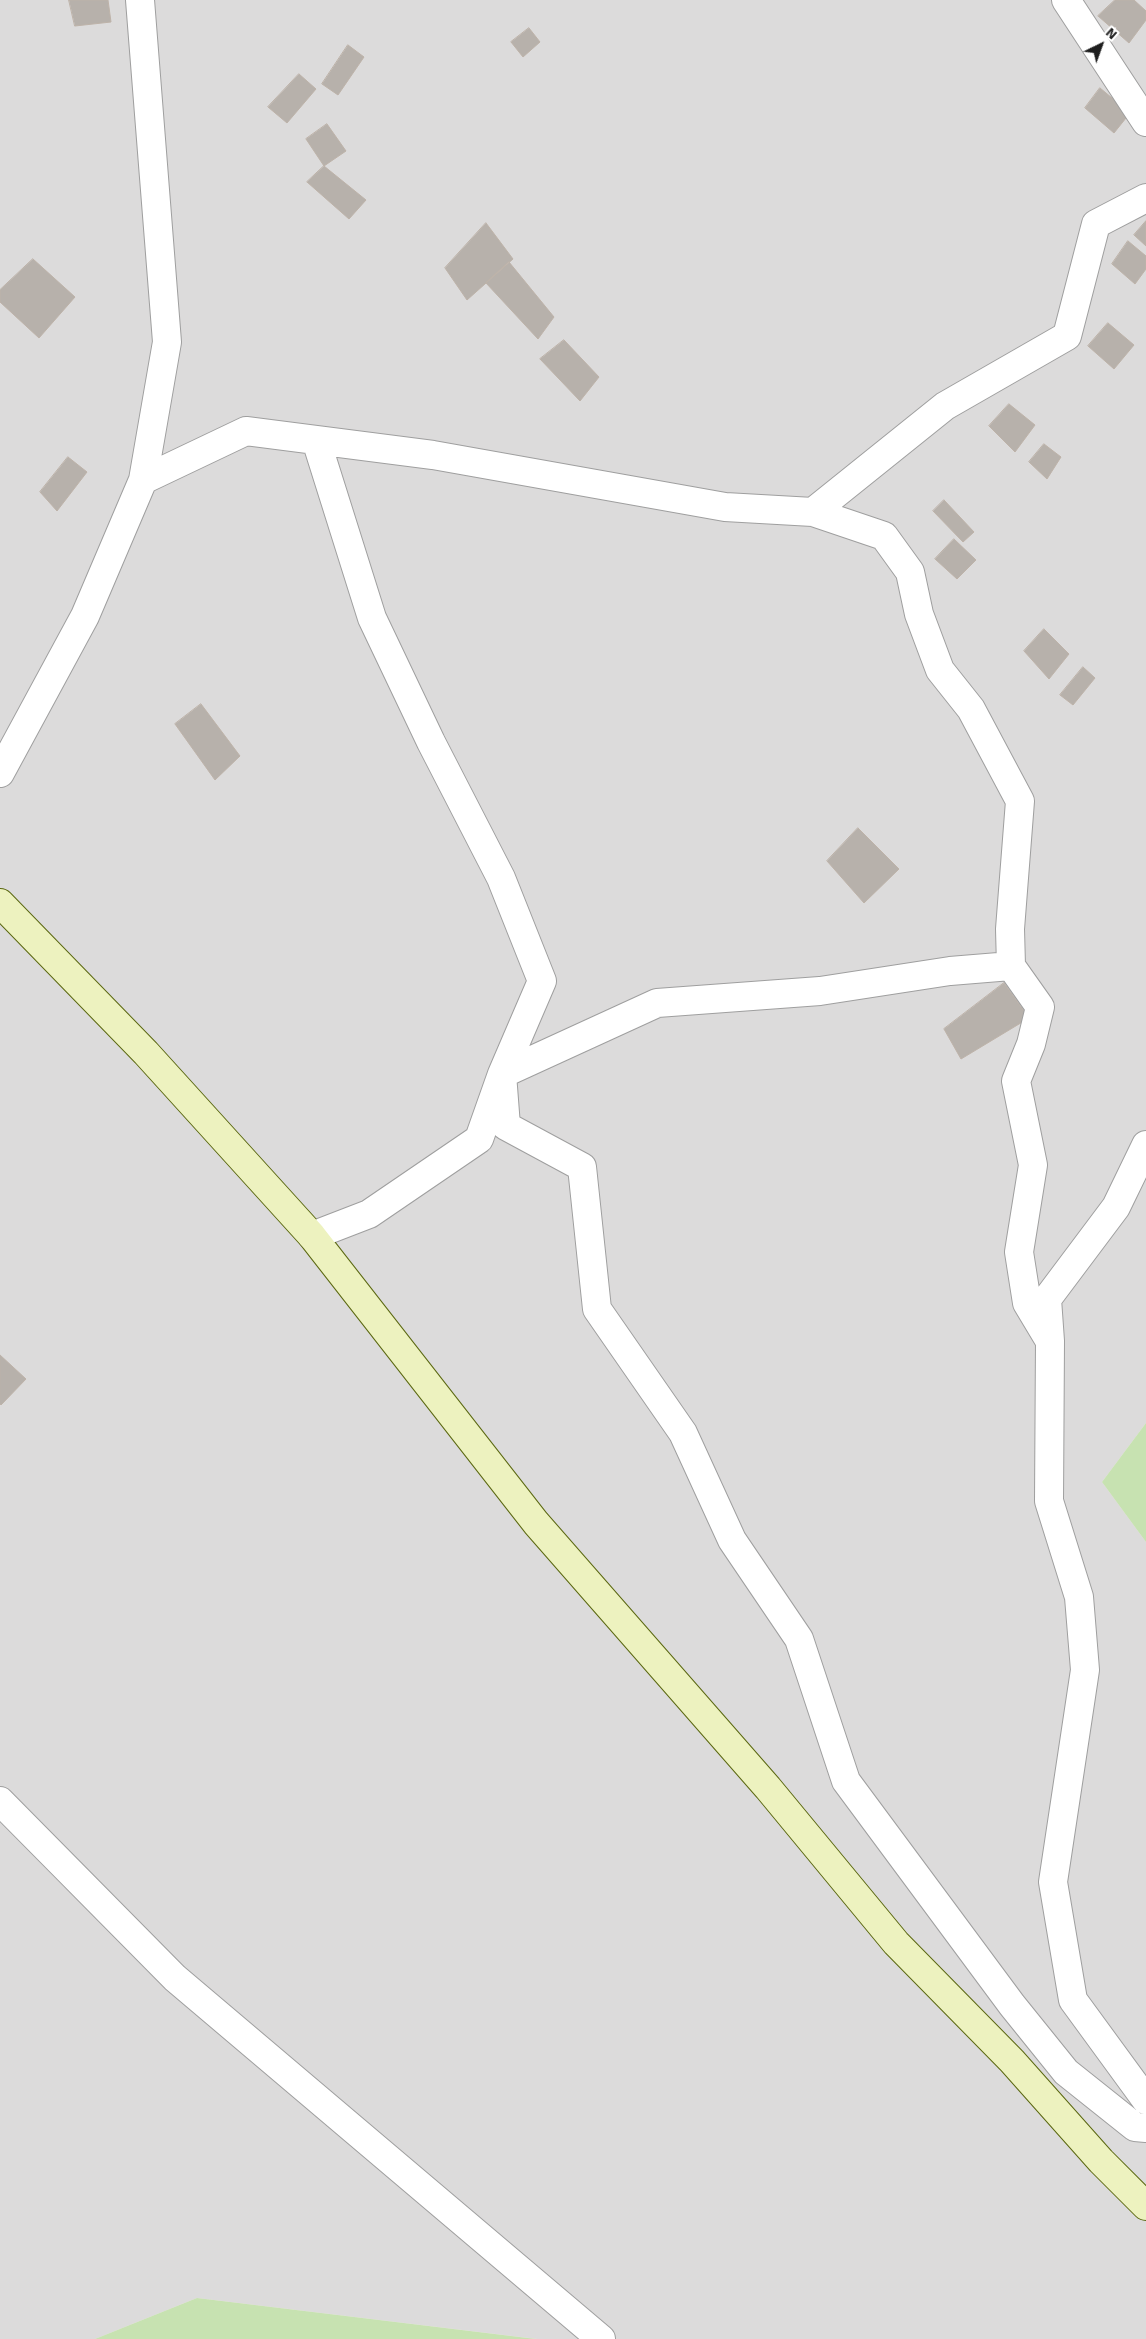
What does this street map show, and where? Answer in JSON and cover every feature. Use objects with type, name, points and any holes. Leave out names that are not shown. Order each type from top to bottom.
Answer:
[{"type":"main road","points":[[0,903],[146,1053],[312,1236],[536,1523],[768,1788],[896,1943],[1012,2061],[1101,2161],[1146,2206]]},
{"type":"street","points":[[0,773],[85,616],[143,480],[167,342],[140,0]]},
{"type":"street","points":[[1066,0],[1146,122]]},
{"type":"street","points":[[813,512],[945,406],[1067,336],[1096,224],[1146,198]]},
{"type":"street","points":[[143,480],[246,431],[433,455],[724,507],[813,512],[884,536],[910,572],[919,614],[940,670],[971,709],[1020,801],[1010,929],[1011,966],[1040,1007],[1031,1044],[1016,1081],[1033,1165],[1019,1252],[1027,1303],[1050,1341]]},
{"type":"street","points":[[312,1236],[369,1214],[479,1139],[502,1074],[542,980],[501,878],[372,618],[316,440]]},
{"type":"street","points":[[502,1074],[657,1003],[820,991],[950,971],[1011,966]]},
{"type":"street","points":[[502,1074],[506,1126],[582,1167],[597,1309],[683,1433],[732,1540],[799,1639],[846,1781],[1012,2005],[1066,2072],[1134,2128],[1146,2128]]},
{"type":"street","points":[[1146,1145],[1116,1207],[1048,1299],[1050,1341],[1049,1502],[1079,1597],[1085,1670],[1053,1882],[1073,2000],[1146,2100]]},
{"type":"street","points":[[0,1801],[175,1978],[602,2339]]},
{"type":"shaded area","points":[[0,0],[1146,0],[1146,1423],[1102,1482],[1146,1542],[1146,2339],[537,2339],[197,2298],[95,2339],[0,2339]]},
{"type":"green space","points":[[1146,1423],[1146,1542],[1102,1482]]},
{"type":"green space","points":[[197,2298],[536,2339],[95,2339]]},
{"type":"building","points":[[69,0],[108,0],[111,22],[75,26]]},
{"type":"building","points":[[1115,0],[1134,0],[1146,11],[1146,20],[1129,43],[1098,16]]},
{"type":"building","points":[[529,28],[540,42],[523,57],[511,42]]},
{"type":"building","points":[[348,45],[364,57],[338,95],[322,84]]},
{"type":"building","points":[[299,74],[316,89],[287,123],[268,107]]},
{"type":"building","points":[[1100,88],[1130,113],[1114,133],[1085,108]]},
{"type":"building","points":[[327,124],[346,151],[324,166],[306,139]]},
{"type":"building","points":[[324,166],[366,200],[349,219],[307,182]]},
{"type":"building","points":[[1146,221],[1146,246],[1134,235]]},
{"type":"building","points":[[486,223],[513,259],[467,300],[445,268]]},
{"type":"building","points":[[1128,241],[1146,256],[1146,269],[1135,284],[1112,264]]},
{"type":"building","points":[[33,259],[75,297],[39,338],[0,302],[0,290]]},
{"type":"building","points":[[509,262],[554,317],[538,339],[486,283]]},
{"type":"building","points":[[1108,323],[1134,345],[1114,369],[1088,346]]},
{"type":"building","points":[[564,340],[599,377],[580,401],[540,359]]},
{"type":"building","points":[[1009,404],[1035,425],[1015,452],[989,426]]},
{"type":"building","points":[[1044,444],[1061,457],[1047,479],[1029,462]]},
{"type":"building","points":[[68,457],[87,472],[57,511],[40,492]]},
{"type":"building","points":[[944,500],[974,532],[963,542],[933,511]]},
{"type":"building","points":[[954,539],[976,560],[957,579],[935,559]]},
{"type":"building","points":[[1044,629],[1069,654],[1049,679],[1024,651]]},
{"type":"building","points":[[1083,667],[1095,678],[1073,705],[1060,695]]},
{"type":"building","points":[[201,704],[240,756],[215,780],[175,724]]},
{"type":"building","points":[[858,828],[899,869],[864,903],[827,861]]},
{"type":"building","points":[[1004,983],[1029,1018],[961,1059],[944,1029]]},
{"type":"building","points":[[0,1355],[26,1379],[1,1405],[0,1404]]}]
